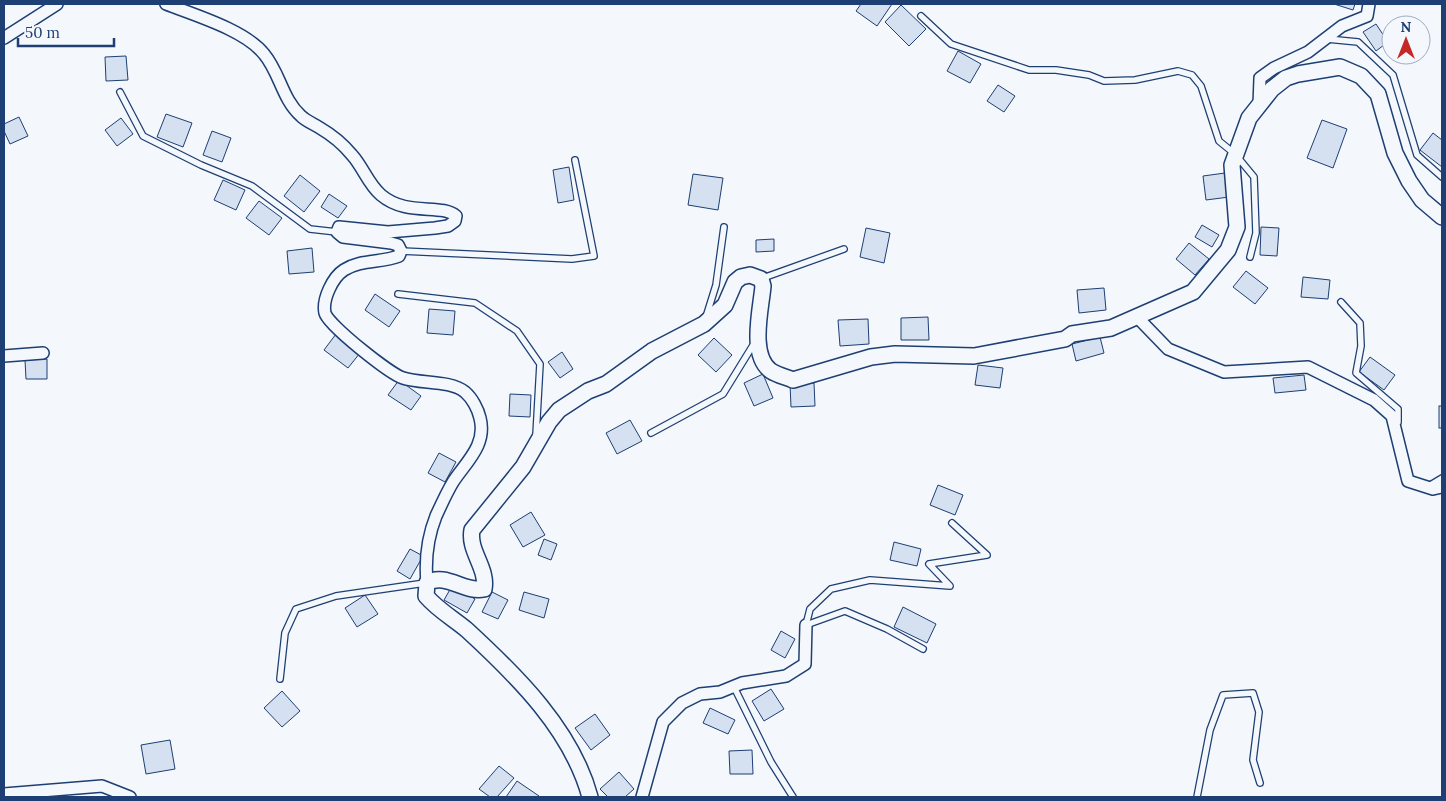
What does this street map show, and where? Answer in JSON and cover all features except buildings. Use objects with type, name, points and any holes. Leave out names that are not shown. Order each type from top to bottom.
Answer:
[{"type":"street","points":[[4,38],[22,24],[57,4]]},
{"type":"street","points":[[166,4],[243,37],[264,53],[277,73],[287,100],[293,108],[302,118],[340,142],[354,156],[373,188],[382,196],[406,208],[445,210],[456,216],[455,220],[448,226],[434,228],[388,232],[339,227],[337,232],[343,237],[391,243],[398,245],[401,251],[399,256],[390,260],[365,262],[343,270],[332,285],[326,300],[325,313],[330,322],[367,354],[401,378],[448,386],[465,392],[474,404],[480,419],[479,444],[453,482],[436,516],[426,568],[426,596],[516,676],[566,740],[590,797]]},
{"type":"street","points":[[1259,105],[1260,78],[1274,68],[1308,52],[1342,26],[1366,16],[1369,4]]},
{"type":"street","points":[[427,583],[433,579],[444,579],[474,591],[484,589],[486,579],[470,540],[472,530],[523,468],[549,422],[559,410],[588,391],[606,384],[652,351],[704,324],[724,305],[735,282],[741,277],[750,275],[761,279],[763,286],[757,338],[761,354],[770,370],[793,380],[871,357],[895,354],[974,356],[1066,339],[1072,334],[1111,328],[1193,292],[1228,250],[1237,227],[1232,166],[1249,118],[1272,89],[1286,78],[1298,74],[1340,67],[1361,76],[1378,94],[1395,154],[1409,181],[1422,200],[1442,217]]},
{"type":"street","points":[[1137,317],[1168,348],[1224,372],[1308,366],[1374,400],[1392,416],[1408,481],[1433,489],[1442,487]]},
{"type":"street","points":[[4,356],[43,353]]},
{"type":"street","points":[[642,797],[663,722],[682,703],[700,694],[720,692],[734,687],[786,676],[805,664],[806,625]]},
{"type":"street","points":[[4,794],[102,786],[130,797]]},
{"type":"lane","points":[[921,16],[951,44],[1029,70],[1056,70],[1089,75],[1104,81],[1135,80],[1178,71],[1192,75],[1201,86],[1219,142],[1235,154],[1254,177],[1256,233],[1250,257]]},
{"type":"lane","points":[[1325,39],[1358,42],[1393,75],[1416,154],[1442,176]]},
{"type":"lane","points":[[120,92],[143,136],[201,166],[252,186],[310,229],[337,232]]},
{"type":"lane","points":[[401,251],[572,259],[594,256],[574,160]]},
{"type":"lane","points":[[704,324],[716,285],[724,227]]},
{"type":"lane","points":[[761,279],[844,249]]},
{"type":"lane","points":[[398,294],[475,303],[517,331],[540,364],[536,445]]},
{"type":"lane","points":[[1341,302],[1360,323],[1361,346],[1356,373],[1398,409],[1398,439]]},
{"type":"lane","points":[[651,433],[723,394],[757,338]]},
{"type":"lane","points":[[1426,487],[1442,478]]},
{"type":"lane","points":[[806,625],[810,609],[831,589],[870,580],[950,586],[929,564],[987,555],[952,523]]},
{"type":"lane","points":[[280,680],[285,633],[296,609],[336,596],[427,583]]},
{"type":"lane","points":[[806,625],[845,611],[887,629],[923,649]]},
{"type":"lane","points":[[734,687],[772,762],[793,797]]},
{"type":"lane","points":[[1197,797],[1210,730],[1223,694],[1253,693],[1259,712],[1253,760],[1260,783]]}]
